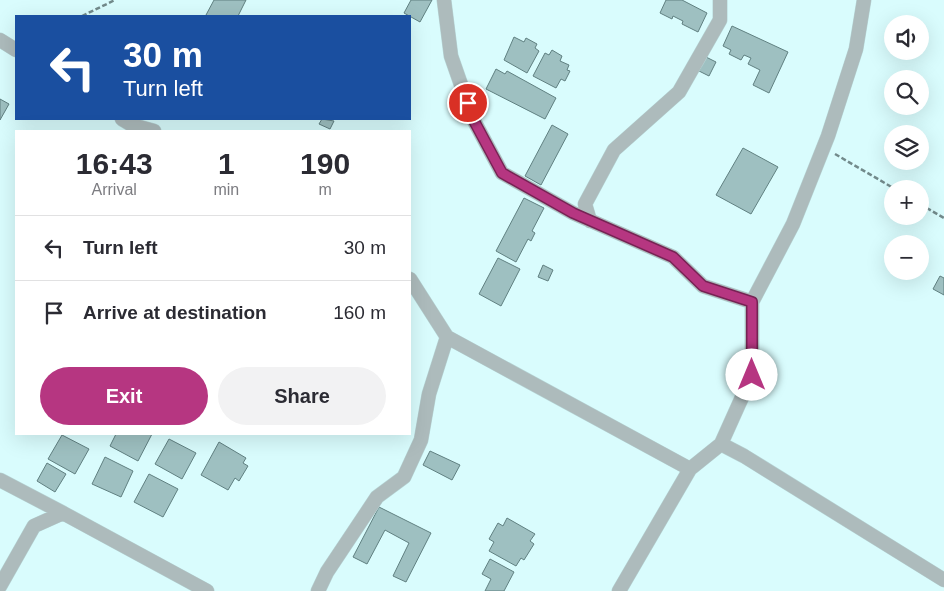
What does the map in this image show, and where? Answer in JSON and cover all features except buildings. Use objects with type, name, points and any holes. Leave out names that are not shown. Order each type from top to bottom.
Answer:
[{"type":"street","points":[[444,0],[452,56],[473,119],[502,173],[590,221],[673,257],[703,286],[752,302]]},
{"type":"street","points":[[590,221],[585,204],[614,150],[679,92],[720,20],[720,0]]},
{"type":"street","points":[[619,591],[690,469],[720,444],[752,375],[752,302],[792,224],[823,147],[856,49],[864,0]]},
{"type":"street","points":[[0,40],[15,49]]},
{"type":"street","points":[[124,120],[132,125],[150,130]]},
{"type":"street","points":[[411,281],[447,337],[690,469]]},
{"type":"street","points":[[318,591],[327,572],[377,497],[404,477],[421,440],[428,394],[447,337]]},
{"type":"street","points":[[720,444],[744,456],[944,580]]},
{"type":"street","points":[[0,480],[207,591]]},
{"type":"street","points":[[0,586],[34,526],[63,514]]},
{"type":"path","points":[[84,15],[115,0]]},
{"type":"path","points":[[823,147],[884,183]]},
{"type":"path","points":[[929,209],[944,218]]},
{"type":"route","points":[[468,103],[473,119],[502,173],[573,213],[673,257],[703,286],[752,302],[752,375]]}]
